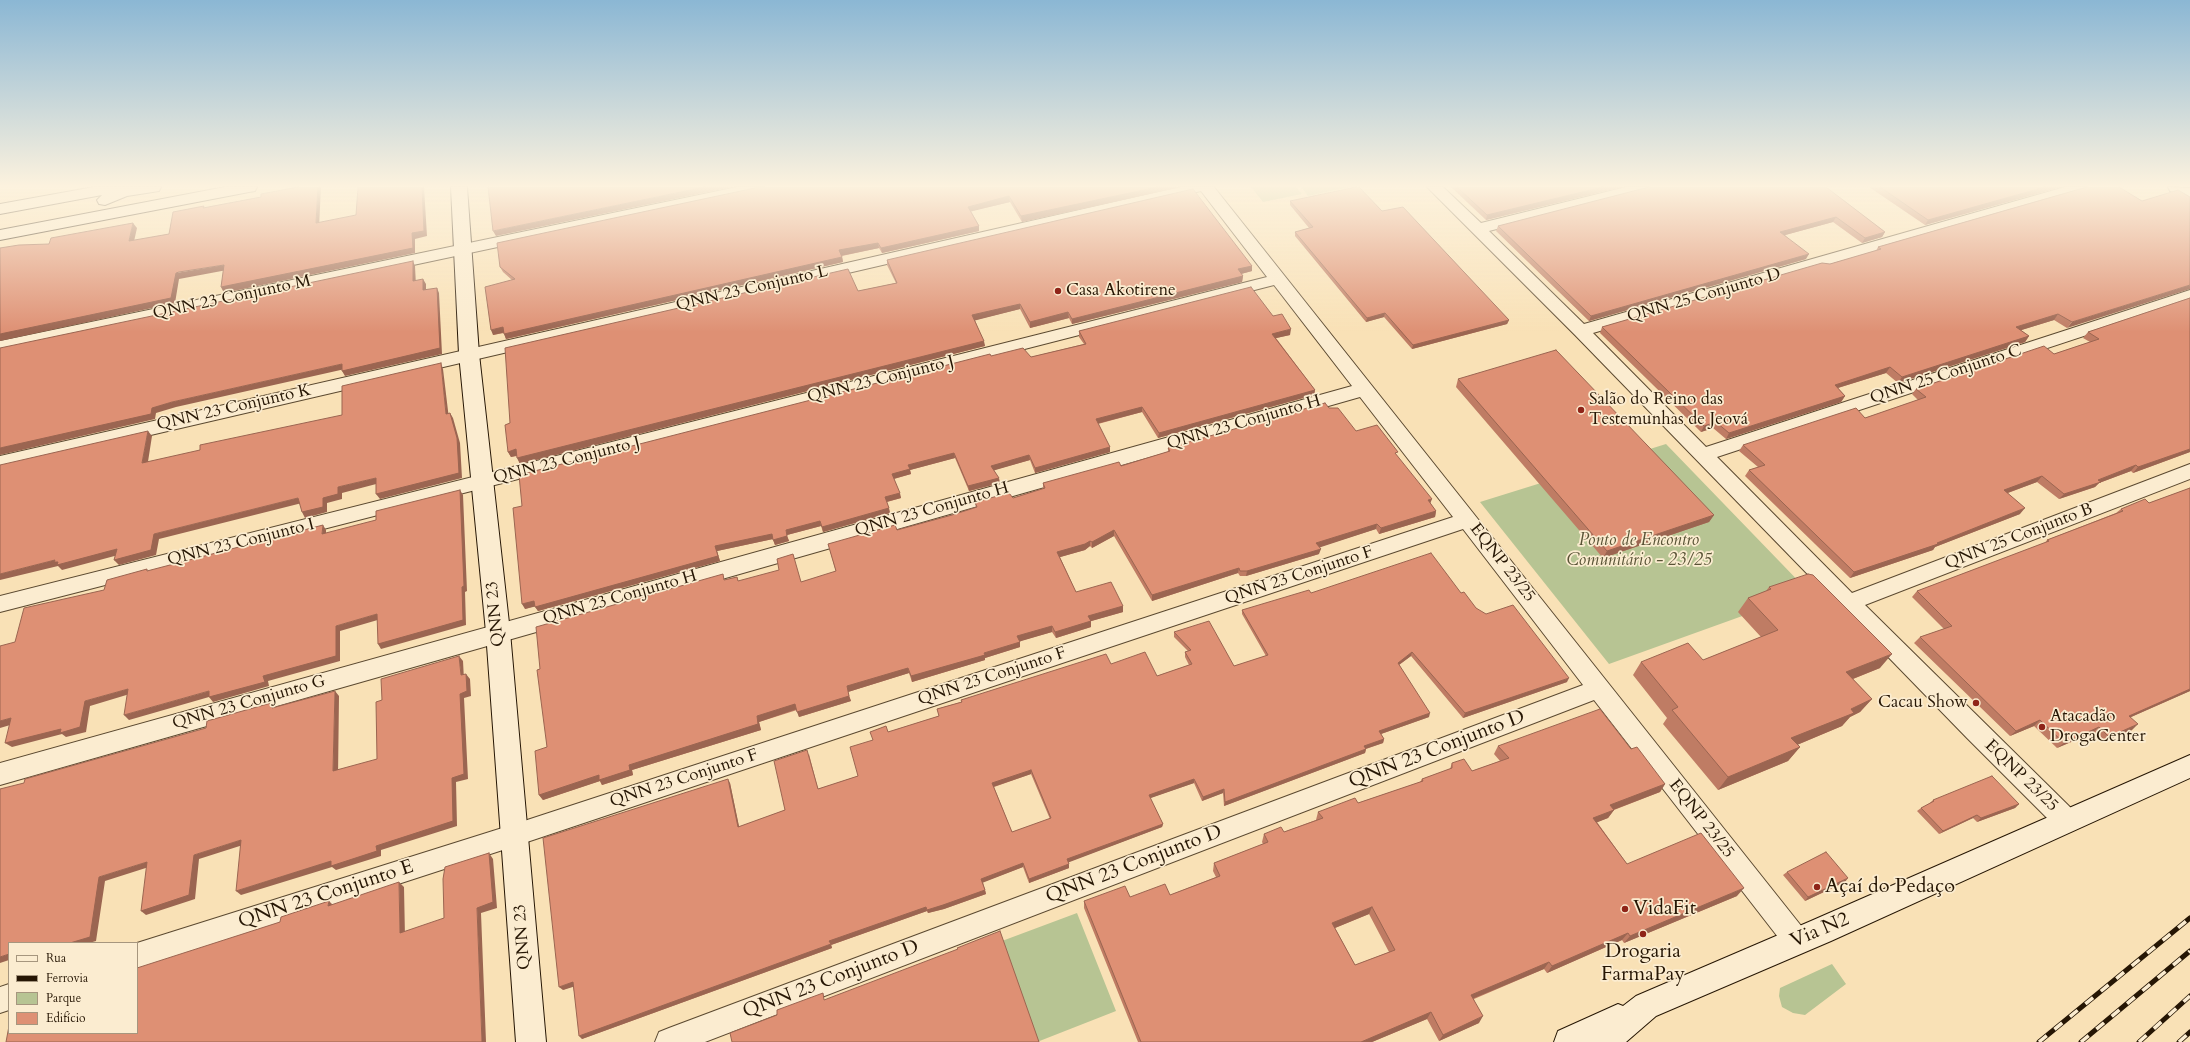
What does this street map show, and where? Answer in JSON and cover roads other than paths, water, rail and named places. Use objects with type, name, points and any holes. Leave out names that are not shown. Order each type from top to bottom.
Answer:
[{"type":"main road","name":"QNN 23","points":[[462,236],[469,354],[498,632],[530,1042]]},
{"type":"main road","name":"Via N2","points":[[1602,1042],[1646,1006],[1797,941],[2190,766]]},
{"type":"main road","points":[[1569,1042],[1646,1006]]},
{"type":"street","name":"QNN 23 Conjunto M","points":[[0,347],[525,236]]},
{"type":"street","name":"QNN 23 Conjunto L","points":[[469,354],[983,236]]},
{"type":"street","name":"EQNP 23/25","points":[[1244,236],[1797,941]]},
{"type":"street","name":"EQNP 23/25","points":[[1485,236],[1581,331],[1848,603],[2067,821]]},
{"type":"street","name":"QNN 25 Conjunto D","points":[[1581,331],[1909,236]]},
{"type":"street","name":"QNN 23 Conjunto J","points":[[483,482],[1278,279]]},
{"type":"street","name":"QNN 25 Conjunto C","points":[[1702,455],[2190,295]]},
{"type":"street","name":"QNN 23 Conjunto K","points":[[0,463],[469,354]]},
{"type":"street","name":"QNN 23 Conjunto H","points":[[498,632],[1365,389]]},
{"type":"street","name":"QNN 25 Conjunto B","points":[[1848,603],[2190,471]]},
{"type":"street","name":"QNN 23 Conjunto I","points":[[0,604],[483,482]]},
{"type":"street","name":"QNN 23 Conjunto F","points":[[515,835],[1468,520]]},
{"type":"street","name":"QNN 23 Conjunto G","points":[[0,774],[498,632]]},
{"type":"street","name":"QNN 23 Conjunto D","points":[[669,1042],[1599,688]]},
{"type":"street","name":"QNN 23 Conjunto E","points":[[138,956],[515,835]]},
{"type":"railway","points":[[2039,1042],[2190,918]]},
{"type":"railway","points":[[2081,1042],[2190,951]]},
{"type":"railway","points":[[2139,1042],[2190,996]]},
{"type":"railway","points":[[2179,1042],[2190,1032]]},
{"type":"place","name":"Casa Akotirene","points":[[1058,291]]},
{"type":"place","name":"Salão do Reino das Testemunhas de Jeová","points":[[1581,410]]},
{"type":"place","name":"Cacau Show","points":[[1976,703]]},
{"type":"place","name":"Atacadão DrogaCenter","points":[[2042,727]]},
{"type":"place","name":"Açaí do Pedaço","points":[[1817,887]]},
{"type":"place","name":"VidaFit","points":[[1625,909]]},
{"type":"place","name":"Drogaria FarmaPay","points":[[1643,934]]},
{"type":"park label","name":"Ponto de Encontro Comunitário - 23/25","points":[[1639,551]]}]
